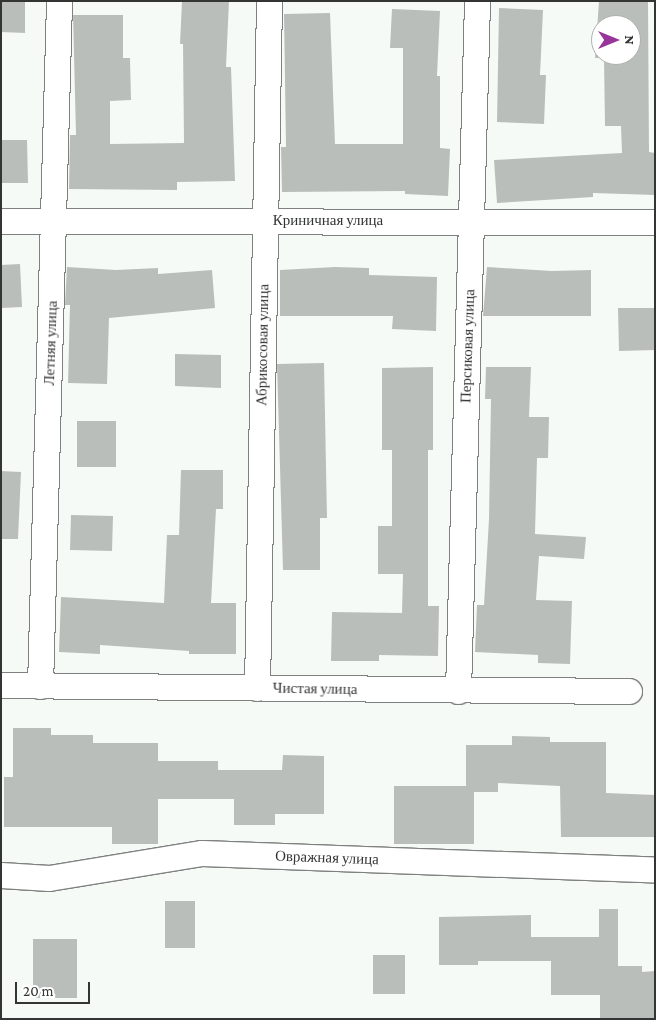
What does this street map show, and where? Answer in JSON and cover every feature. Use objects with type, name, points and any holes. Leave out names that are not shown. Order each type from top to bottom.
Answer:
[{"type":"street","name":"Летняя улица","points":[[40,686],[55,221],[59,1]]},
{"type":"street","name":"Абрикосовая улица","points":[[257,688],[269,1]]},
{"type":"street","name":"Персиковая улица","points":[[458,691],[477,1]]},
{"type":"street","name":"Криничная улица","points":[[1,221],[655,222]]},
{"type":"street","name":"Чистая улица","points":[[1,685],[629,692]]},
{"type":"street","name":"Овражная улица","points":[[1,875],[49,878],[202,853],[655,870]]},
{"type":"building","points":[[1,1],[25,1],[25,33],[1,32]]},
{"type":"building","points":[[182,1],[229,1],[226,67],[231,67],[235,181],[177,182],[177,190],[69,189],[70,135],[76,135],[73,15],[123,15],[123,58],[130,58],[131,100],[110,101],[110,144],[184,143],[183,44],[180,44]]},
{"type":"building","points":[[599,1],[648,1],[649,152],[655,153],[655,195],[593,193],[593,197],[497,203],[494,160],[622,153],[621,126],[605,126],[604,65],[641,65],[641,15],[598,15]]},
{"type":"building","points":[[499,8],[543,10],[540,75],[546,75],[544,124],[497,122]]},
{"type":"building","points":[[392,9],[440,11],[437,76],[440,76],[440,148],[450,149],[448,196],[405,194],[405,191],[282,192],[281,147],[286,147],[284,14],[330,13],[335,144],[403,144],[403,48],[390,48]]},
{"type":"building","points":[[1,140],[27,140],[28,183],[1,183]]},
{"type":"building","points":[[20,264],[22,307],[1,308],[1,265]]},
{"type":"building","points":[[67,267],[116,270],[158,268],[158,274],[212,270],[215,308],[109,318],[107,384],[68,383],[70,305],[65,305]]},
{"type":"building","points":[[335,267],[369,268],[369,275],[437,277],[436,331],[392,329],[393,316],[280,316],[280,270]]},
{"type":"building","points":[[487,267],[552,271],[591,270],[591,316],[483,316]]},
{"type":"building","points":[[618,308],[655,308],[655,350],[619,351]]},
{"type":"building","points":[[175,354],[221,355],[221,388],[175,386]]},
{"type":"building","points":[[324,363],[327,518],[320,518],[320,570],[283,570],[277,364]]},
{"type":"building","points":[[433,367],[433,450],[428,450],[428,606],[439,606],[438,656],[379,655],[379,661],[331,661],[332,612],[402,613],[403,574],[378,574],[378,526],[392,526],[392,450],[382,450],[382,368]]},
{"type":"building","points":[[486,367],[531,367],[529,417],[549,417],[548,458],[537,458],[535,534],[586,537],[584,559],[539,556],[536,600],[572,601],[570,664],[538,663],[538,655],[475,652],[477,605],[484,605],[489,519],[491,399],[485,399]]},
{"type":"building","points":[[77,421],[116,421],[116,467],[77,467]]},
{"type":"building","points":[[181,470],[223,470],[223,509],[216,509],[211,603],[236,603],[236,654],[189,654],[189,651],[100,645],[100,654],[59,652],[61,597],[164,603],[167,535],[179,535]]},
{"type":"building","points":[[1,471],[21,472],[18,539],[1,539]]},
{"type":"building","points":[[71,515],[113,516],[112,551],[70,550]]},
{"type":"building","points":[[13,728],[51,728],[51,735],[93,735],[93,743],[158,743],[158,761],[218,761],[218,770],[282,770],[283,755],[324,756],[324,814],[275,814],[275,825],[234,825],[234,799],[158,799],[158,844],[112,844],[112,827],[4,827],[4,777],[13,777]]},
{"type":"building","points":[[512,736],[550,737],[550,742],[606,742],[606,793],[655,795],[655,837],[561,837],[560,786],[498,783],[498,792],[474,792],[474,844],[394,844],[394,786],[466,786],[466,745],[512,745]]},
{"type":"building","points":[[165,901],[195,901],[195,948],[165,948]]},
{"type":"building","points":[[599,909],[618,909],[618,966],[642,966],[642,972],[655,971],[655,1019],[600,1019],[600,995],[551,995],[551,961],[478,961],[478,965],[439,965],[439,917],[531,915],[531,937],[599,937]]},
{"type":"building","points":[[33,939],[77,939],[77,998],[33,998]]},
{"type":"building","points":[[373,955],[405,955],[405,994],[373,994]]}]
